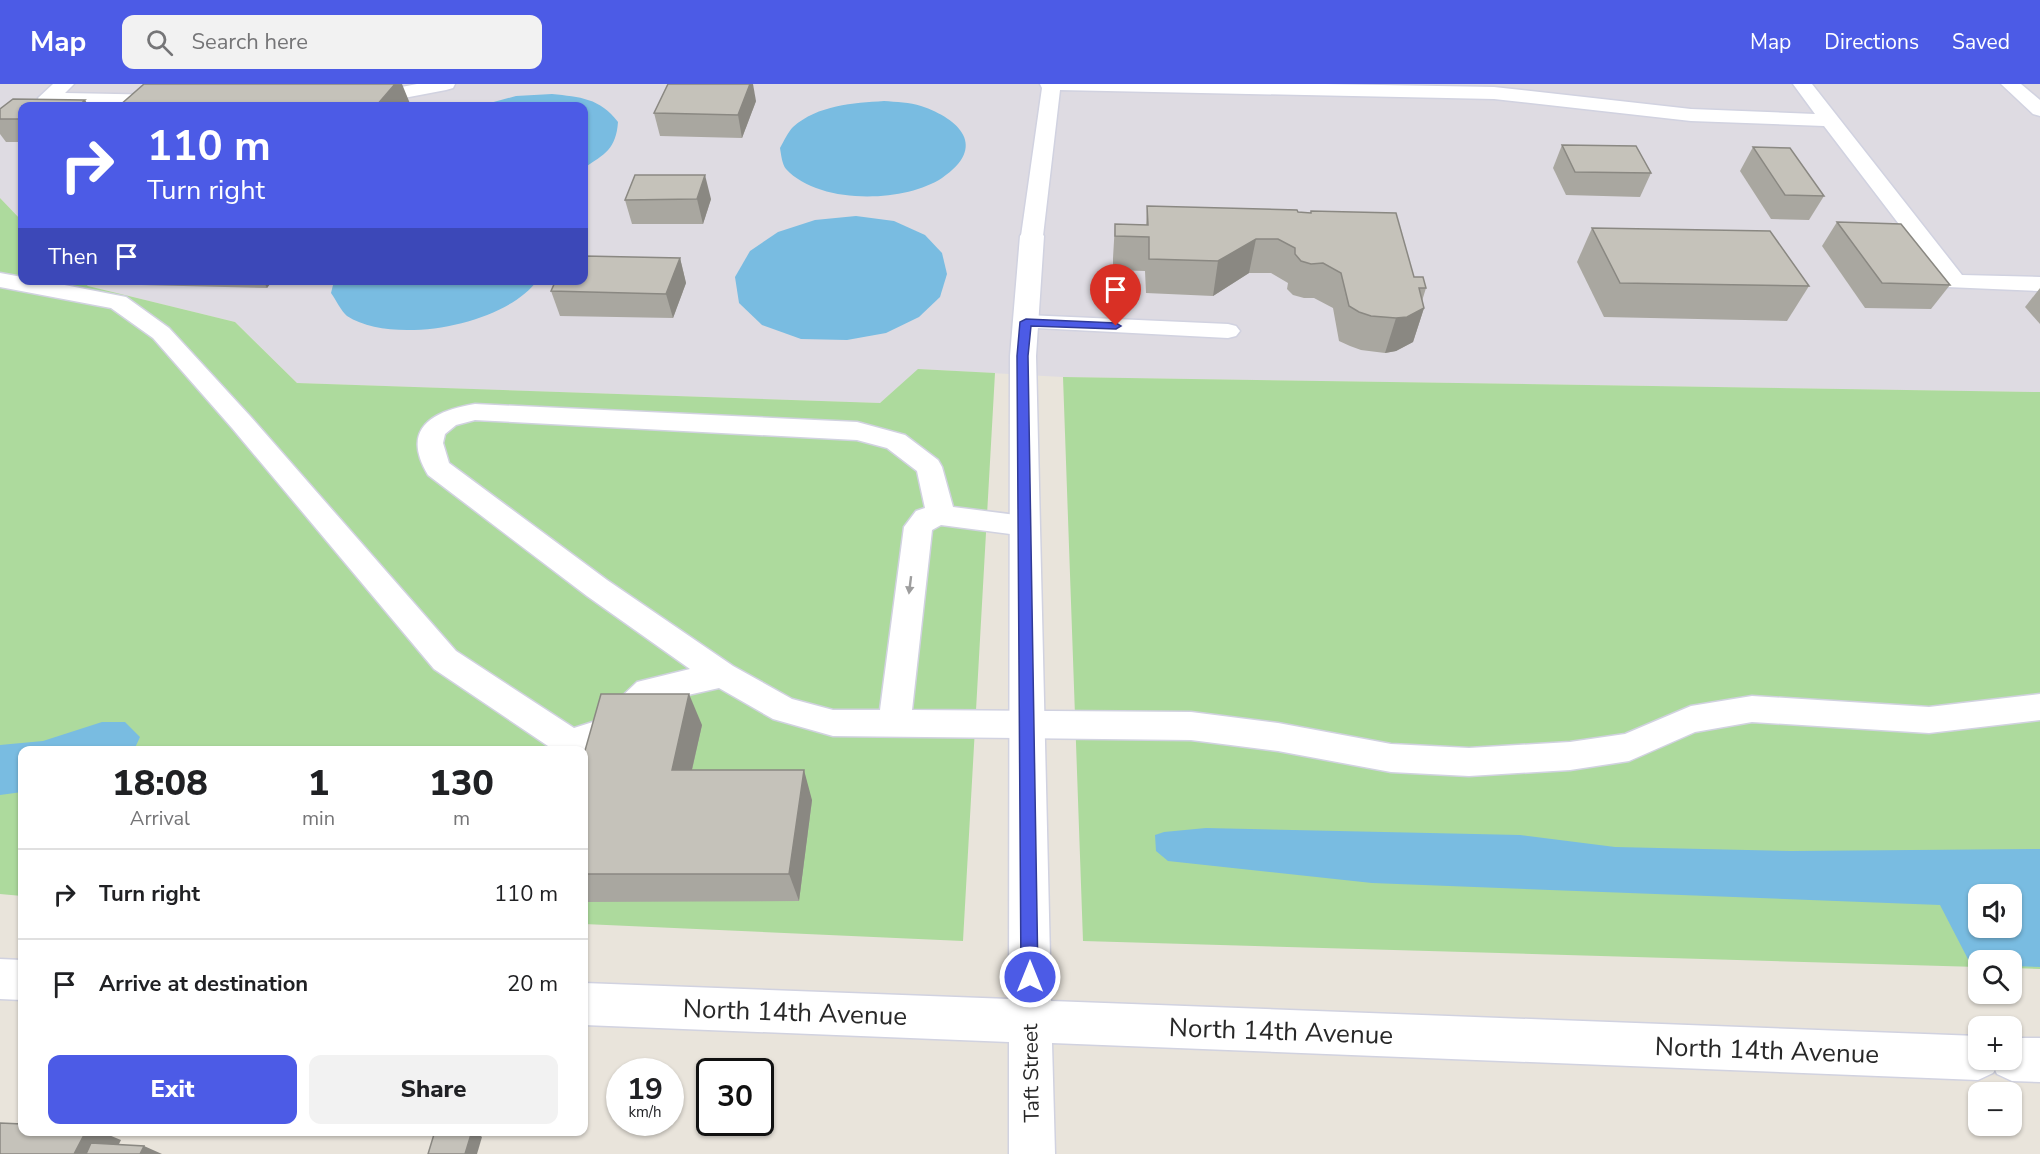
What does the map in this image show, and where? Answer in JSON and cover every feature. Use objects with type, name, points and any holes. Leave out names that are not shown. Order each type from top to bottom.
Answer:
[{"type":"street","name":"Taft Street","points":[[1032,236],[1023,356],[1032,1154]]},
{"type":"street","points":[[0,979],[18,980]]},
{"type":"street","name":"North 14th Avenue","points":[[588,1004],[1968,1058]]},
{"type":"street","points":[[2022,1059],[2040,1060]]},
{"type":"lane","points":[[39,102],[65,84]]},
{"type":"lane","points":[[354,100],[446,84]]},
{"type":"lane","points":[[1032,236],[1050,84],[1386,88],[1519,95],[1692,115],[1831,120]]},
{"type":"lane","points":[[1802,84],[1955,282],[2040,284]]},
{"type":"lane","points":[[2010,84],[2040,110]]},
{"type":"lane","points":[[39,102],[187,101]]},
{"type":"lane","points":[[0,280],[18,283]]},
{"type":"lane","points":[[27,285],[118,302],[161,333],[241,422],[445,660],[570,743],[607,731],[648,691],[722,675]]},
{"type":"lane","points":[[1026,322],[1228,331]]},
{"type":"lane","points":[[894,724],[929,521],[929,467],[896,441],[857,430],[475,412],[452,416],[435,429],[430,441],[436,468],[597,588],[722,675],[784,710],[833,723],[894,724],[1027,723],[1191,726],[1278,737],[1391,758],[1469,762],[1570,756],[1629,747],[1691,719],[1752,709],[1929,720],[2040,707]]},
{"type":"lane","points":[[929,521],[1025,526]]},
{"type":"shaded area","points":[[0,84],[2040,84],[2040,392],[1063,377],[919,369],[880,403],[297,383],[235,322],[87,285],[588,285],[588,102],[18,102],[18,217],[0,198]]},
{"type":"green space","points":[[0,198],[18,217],[18,285],[87,285],[235,322],[297,383],[880,403],[918,369],[995,373],[963,941],[588,924],[588,746],[18,746],[18,896],[0,894]]},
{"type":"green space","points":[[1063,377],[2040,392],[2040,969],[2022,968],[2022,950],[1968,950],[1968,967],[1083,941]]},
{"type":"water","points":[[552,94],[597,103],[618,122],[615,139],[608,150],[588,165],[588,102],[494,102],[516,96]]},
{"type":"water","points":[[884,101],[921,106],[947,118],[957,126],[966,145],[964,156],[956,167],[942,178],[926,186],[885,196],[840,194],[819,189],[801,181],[786,169],[780,148],[791,129],[803,120],[836,106]]},
{"type":"water","points":[[856,216],[894,221],[925,235],[942,253],[947,274],[940,297],[919,317],[886,333],[847,340],[801,339],[762,325],[739,303],[735,277],[750,251],[778,232],[815,220]]},
{"type":"water","points":[[333,285],[533,285],[521,296],[500,309],[475,319],[419,330],[367,325],[347,316],[331,293]]},
{"type":"water","points":[[102,722],[125,722],[140,737],[136,746],[18,746],[18,793],[0,795],[0,745],[43,741]]},
{"type":"water","points":[[1206,828],[1520,835],[1615,847],[1791,851],[2040,849],[2040,967],[2022,966],[2022,950],[1968,950],[1968,959],[1940,905],[1372,883],[1168,861],[1156,851],[1155,835]]},
{"type":"building","points":[[144,84],[395,84],[379,102],[124,102]]},
{"type":"building","points":[[668,84],[750,84],[738,115],[654,113]]},
{"type":"building","points":[[13,99],[85,100],[83,102],[18,102],[18,119],[0,119],[0,109]]},
{"type":"building","points":[[1562,145],[1636,146],[1651,173],[1575,172]]},
{"type":"building","points":[[1753,147],[1790,148],[1824,196],[1785,195]]},
{"type":"building","points":[[635,175],[705,175],[697,199],[625,200]]},
{"type":"building","points":[[1147,206],[1297,210],[1311,213],[1311,211],[1396,213],[1414,277],[1423,277],[1426,288],[1419,288],[1424,308],[1407,317],[1396,318],[1371,316],[1359,312],[1349,306],[1341,273],[1323,263],[1311,264],[1301,261],[1295,254],[1295,248],[1278,239],[1256,239],[1218,261],[1149,259],[1149,237],[1115,236],[1115,224],[1148,225]]},
{"type":"building","points":[[1837,222],[1901,224],[1950,285],[1882,283]]},
{"type":"building","points":[[1592,228],[1770,231],[1809,286],[1620,283]]},
{"type":"building","points":[[588,256],[680,258],[666,294],[551,291],[554,285],[588,285]]},
{"type":"building","points":[[601,694],[689,694],[672,770],[804,770],[789,874],[588,874],[586,746]]},
{"type":"building","points":[[0,1123],[18,1124],[18,1136],[83,1136],[74,1154],[0,1154]]},
{"type":"building","points":[[433,1136],[470,1136],[465,1154],[428,1154]]},
{"type":"building","points":[[91,1143],[144,1146],[140,1154],[86,1154]]},
{"type":"route","points":[[1030,977],[1023,356],[1026,322],[1116,326]]}]
